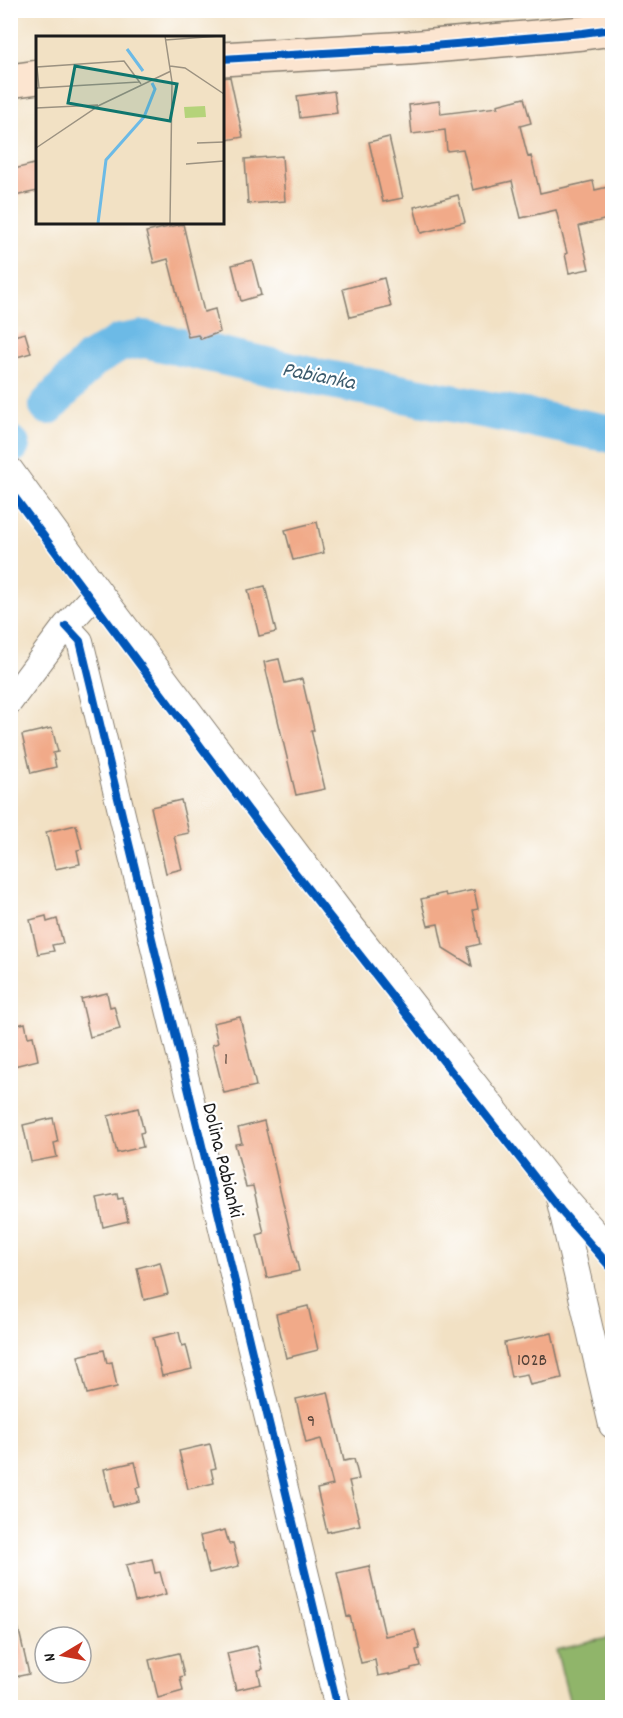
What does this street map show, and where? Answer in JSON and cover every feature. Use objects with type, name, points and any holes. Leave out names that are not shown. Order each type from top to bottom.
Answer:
[{"type":"main road","points":[[224,59],[409,48],[612,29]]},
{"type":"main road","points":[[10,81],[36,77]]},
{"type":"street","points":[[10,470],[98,591],[344,917],[557,1190],[612,1252]]},
{"type":"street","points":[[10,701],[66,627],[98,591]]},
{"type":"street","name":"Dolina Pabianki","points":[[66,627],[80,641],[338,1707]]},
{"type":"street","points":[[557,1190],[612,1425]]},
{"type":"green space","points":[[612,1637],[612,1707],[571,1707],[556,1650]]},
{"type":"building","points":[[230,77],[243,137],[227,140],[224,125],[224,78]]},
{"type":"building","points":[[334,91],[337,113],[300,118],[297,96]]},
{"type":"building","points":[[524,98],[531,123],[520,126],[528,157],[531,156],[540,193],[593,181],[595,190],[612,186],[612,218],[579,226],[589,269],[569,273],[565,254],[567,253],[556,210],[521,218],[512,181],[473,190],[463,149],[447,151],[445,130],[412,134],[409,105],[439,101],[441,114],[498,107],[497,105]]},
{"type":"building","points":[[389,137],[403,198],[383,202],[369,142]]},
{"type":"building","points":[[282,156],[285,201],[248,204],[245,159]]},
{"type":"building","points":[[36,164],[36,191],[10,197],[10,170]]},
{"type":"building","points":[[458,195],[465,222],[421,233],[414,207]]},
{"type":"building","points":[[183,224],[204,312],[215,309],[220,332],[201,339],[198,335],[188,337],[168,259],[154,263],[146,232]]},
{"type":"building","points":[[252,260],[261,295],[241,301],[232,265]]},
{"type":"building","points":[[384,278],[391,307],[350,317],[343,289]]},
{"type":"building","points":[[25,333],[31,353],[10,359],[10,337]]},
{"type":"building","points":[[317,522],[324,553],[293,560],[285,530]]},
{"type":"building","points":[[265,586],[276,632],[259,636],[248,590]]},
{"type":"building","points":[[279,659],[285,683],[302,679],[325,789],[296,795],[264,662]]},
{"type":"building","points":[[52,728],[58,752],[53,753],[56,767],[31,773],[22,735]]},
{"type":"building","points":[[181,800],[189,833],[174,836],[182,869],[166,873],[151,807]]},
{"type":"building","points":[[76,825],[82,849],[77,850],[80,864],[55,869],[46,832]]},
{"type":"building","points":[[474,890],[478,909],[473,910],[480,944],[468,947],[472,966],[443,948],[438,924],[428,926],[421,899],[445,893],[446,896]]},
{"type":"building","points":[[46,916],[47,922],[57,919],[63,943],[52,945],[54,951],[38,954],[30,920]]},
{"type":"building","points":[[107,993],[110,1007],[114,1006],[120,1029],[90,1037],[81,999]]},
{"type":"building","points":[[240,1017],[256,1086],[224,1093],[212,1045],[218,1043],[213,1023]]},
{"type":"building","points":[[25,1023],[28,1037],[33,1036],[38,1060],[10,1067],[10,1027]]},
{"type":"building","points":[[138,1108],[144,1132],[140,1133],[143,1147],[117,1153],[108,1116]]},
{"type":"building","points":[[53,1118],[58,1142],[54,1143],[57,1157],[31,1162],[23,1125]]},
{"type":"building","points":[[264,1121],[299,1271],[267,1278],[257,1235],[264,1233],[253,1186],[246,1187],[235,1144],[242,1143],[238,1128]]},
{"type":"building","points":[[117,1194],[118,1199],[123,1198],[128,1221],[103,1227],[97,1198]]},
{"type":"building","points":[[160,1262],[168,1294],[144,1300],[137,1268]]},
{"type":"building","points":[[308,1306],[318,1350],[286,1358],[276,1314]]},
{"type":"building","points":[[179,1332],[182,1346],[186,1345],[192,1369],[162,1376],[153,1338]]},
{"type":"building","points":[[552,1333],[562,1378],[530,1385],[527,1374],[511,1377],[504,1343]]},
{"type":"building","points":[[104,1350],[107,1363],[112,1362],[117,1387],[87,1394],[78,1356]]},
{"type":"building","points":[[328,1392],[344,1461],[354,1459],[359,1479],[349,1481],[360,1525],[327,1532],[317,1489],[333,1485],[321,1439],[306,1443],[296,1399]]},
{"type":"building","points":[[210,1444],[216,1468],[211,1469],[214,1483],[188,1489],[179,1451]]},
{"type":"building","points":[[135,1462],[141,1487],[136,1488],[139,1501],[113,1507],[104,1469]]},
{"type":"building","points":[[225,1530],[229,1544],[233,1543],[239,1566],[209,1573],[200,1536]]},
{"type":"building","points":[[152,1559],[155,1573],[160,1572],[166,1594],[135,1602],[126,1565]]},
{"type":"building","points":[[369,1566],[385,1636],[415,1630],[420,1649],[416,1650],[420,1666],[411,1668],[411,1670],[378,1676],[375,1660],[361,1663],[337,1573]]},
{"type":"building","points":[[17,1622],[29,1674],[10,1678],[10,1623]]},
{"type":"building","points":[[257,1646],[263,1669],[258,1670],[261,1684],[236,1690],[227,1653]]},
{"type":"building","points":[[179,1653],[184,1676],[180,1677],[183,1691],[158,1698],[149,1660]]},
{"type":"waterway","name":"Pabianka","points":[[48,406],[91,360],[120,343],[144,339],[316,377],[612,434]]},
{"type":"cycle path","points":[[224,59],[409,48],[612,29]]},
{"type":"cycle path","points":[[10,491],[293,870],[562,1212],[612,1269]]},
{"type":"cycle path","points":[[66,626],[80,641],[338,1708]]}]
